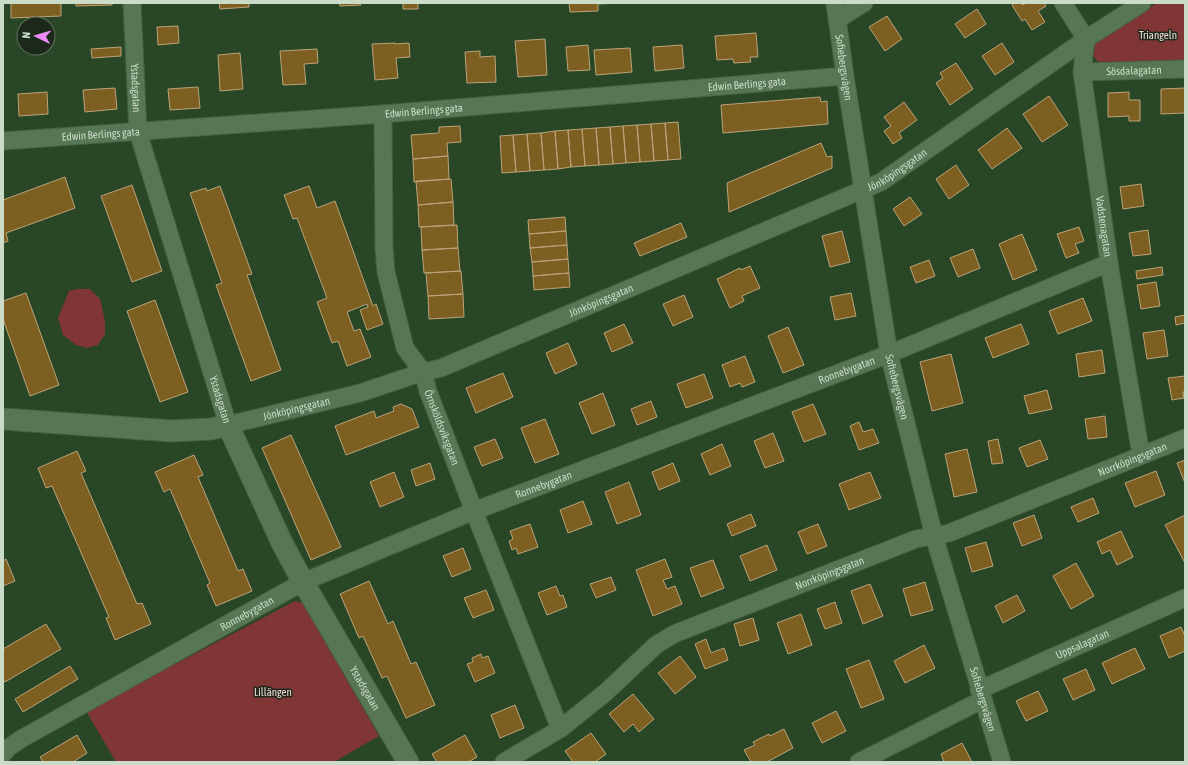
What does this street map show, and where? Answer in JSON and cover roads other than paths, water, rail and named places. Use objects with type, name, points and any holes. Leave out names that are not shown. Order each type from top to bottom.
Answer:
[{"type":"street","name":"Ystadsgatan","points":[[132,3],[138,132],[228,425],[282,543],[303,582],[408,762]]},
{"type":"street","name":"Sofiebergsvägen","points":[[835,3],[845,76],[889,354],[934,536],[1002,762]]},
{"type":"street","points":[[838,20],[864,3]]},
{"type":"street","points":[[1063,3],[1086,39]]},
{"type":"street","name":"Jönköpingsgatan","points":[[3,420],[172,431],[211,429],[360,393],[423,372],[441,368],[881,182],[1086,39],[1142,3]]},
{"type":"street","name":"Vadstenagatan","points":[[1086,39],[1082,72],[1109,263],[1141,455]]},
{"type":"street","name":"Sösdalagatan","points":[[1082,72],[1185,69]]},
{"type":"street","name":"Edwin Berlings gata","points":[[3,142],[383,114],[845,76]]},
{"type":"street","name":"Örnsköldsviksgatan","points":[[383,114],[384,247],[386,272],[405,348],[423,372],[428,391],[474,511],[560,729]]},
{"type":"street","name":"Ronnebygatan","points":[[3,754],[8,748],[21,739],[303,582],[474,511],[889,354],[1109,263]]},
{"type":"street","name":"Norrköpingsgatan","points":[[504,762],[560,729],[605,693],[656,645],[674,634],[916,539],[949,533],[1185,438]]},
{"type":"street","name":"Uppsalagatan","points":[[859,762],[981,695],[1185,598]]},
{"type":"park label","name":"Triangeln","points":[[1158,35]]},
{"type":"park label","name":"Lillängen","points":[[273,692]]}]
